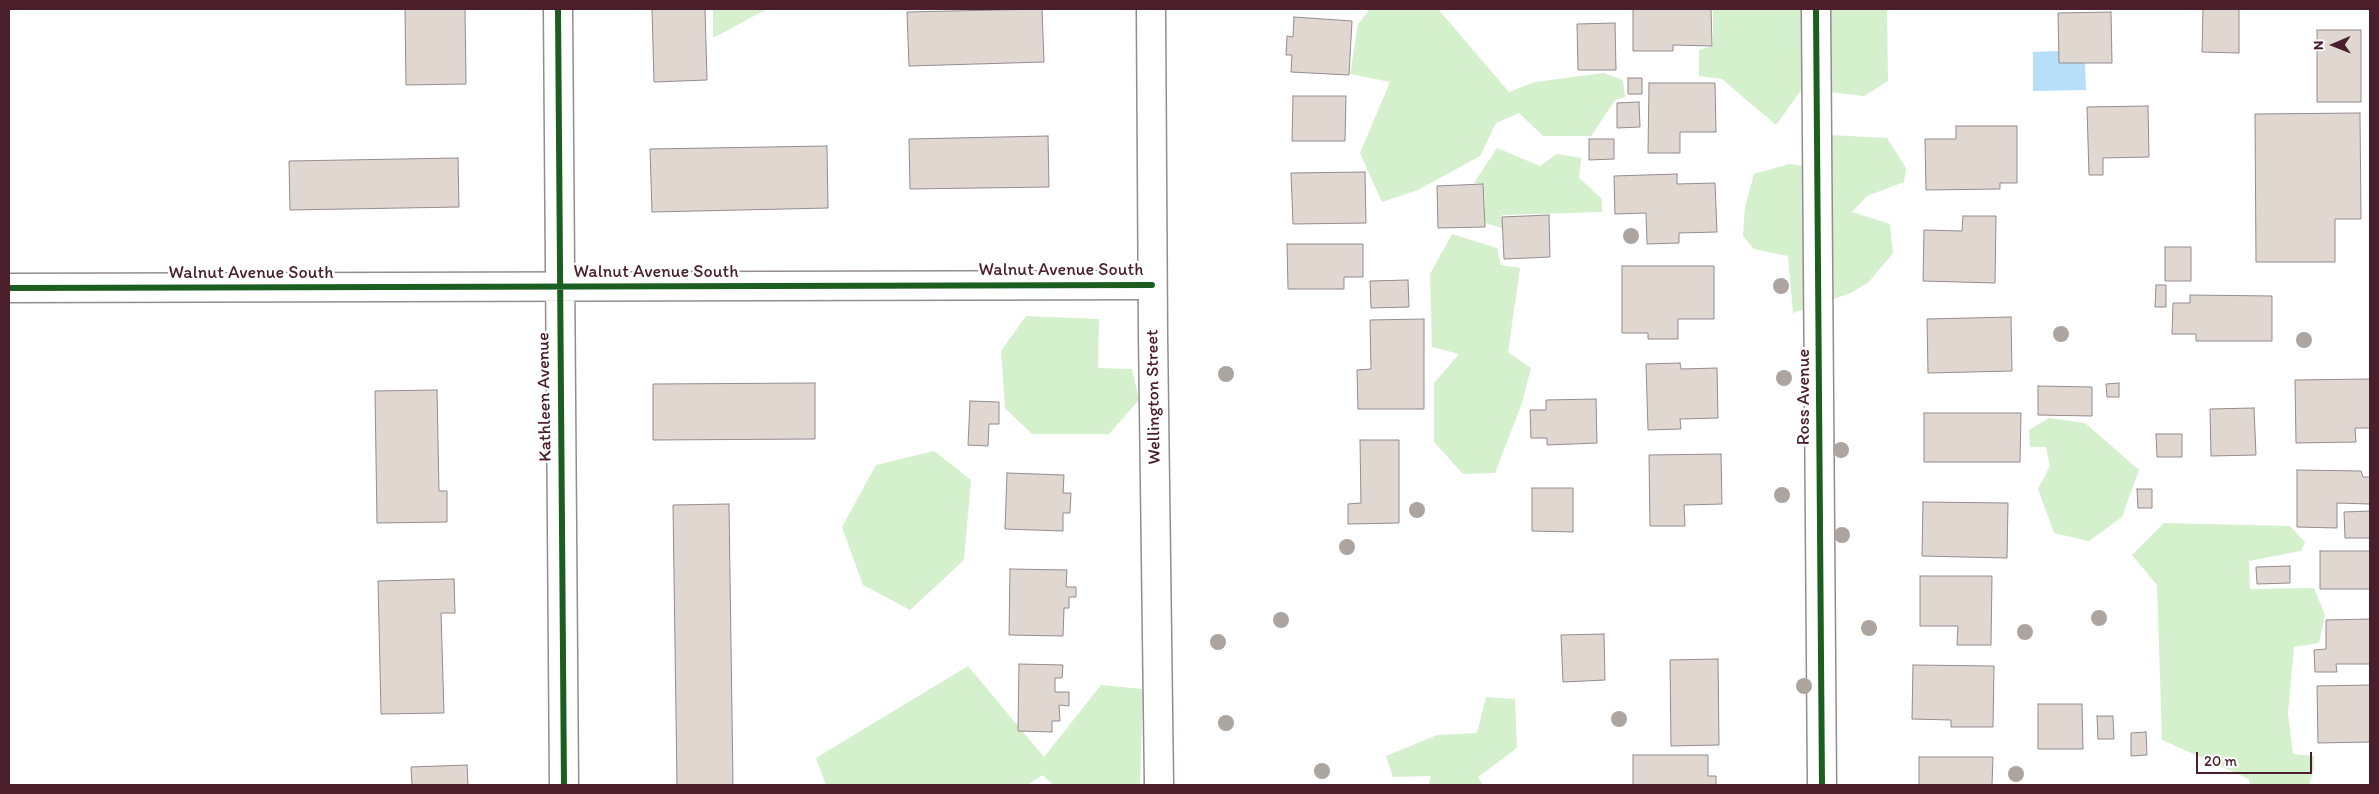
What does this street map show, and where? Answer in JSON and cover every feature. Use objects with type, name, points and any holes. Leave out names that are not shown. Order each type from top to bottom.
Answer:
[{"type":"street","name":"Kathleen Avenue","points":[[558,9],[564,785]]},
{"type":"street","name":"Wellington Street","points":[[1151,9],[1152,285],[1159,785]]},
{"type":"street","name":"Ross Avenue","points":[[1816,9],[1822,785]]},
{"type":"street","name":"Walnut Avenue South","points":[[9,288],[1152,285]]},
{"type":"green space","points":[[713,9],[767,9],[713,38]]},
{"type":"green space","points":[[1370,9],[1438,9],[1509,92],[1535,82],[1603,73],[1623,80],[1625,97],[1615,100],[1591,136],[1543,136],[1519,113],[1496,123],[1480,156],[1418,190],[1382,202],[1360,153],[1390,82],[1350,74],[1358,24]]},
{"type":"green space","points":[[1713,9],[1887,9],[1888,81],[1864,96],[1802,89],[1776,125],[1722,79],[1699,76],[1699,50],[1713,46]]},
{"type":"green space","points":[[1830,135],[1887,138],[1906,168],[1904,182],[1867,196],[1852,212],[1890,224],[1893,253],[1869,282],[1851,293],[1793,313],[1788,256],[1754,249],[1743,236],[1745,207],[1754,174],[1789,164],[1822,169]]},
{"type":"green space","points":[[1497,148],[1540,166],[1557,154],[1581,158],[1579,178],[1602,199],[1602,212],[1502,215],[1502,228],[1485,223],[1484,184],[1474,183]]},
{"type":"green space","points":[[1452,234],[1497,248],[1501,265],[1520,268],[1508,352],[1531,368],[1522,403],[1495,473],[1463,474],[1434,442],[1434,383],[1459,354],[1432,347],[1430,274]]},
{"type":"green space","points":[[1026,316],[1099,319],[1098,368],[1132,369],[1139,400],[1109,434],[1032,434],[1005,408],[1001,351]]},
{"type":"green space","points":[[2049,418],[2085,423],[2139,470],[2122,517],[2089,541],[2054,533],[2038,489],[2050,466],[2046,447],[2030,447],[2029,430]]},
{"type":"green space","points":[[934,451],[971,480],[964,560],[910,610],[863,585],[842,527],[876,465]]},
{"type":"green space","points":[[2164,523],[2290,526],[2305,542],[2301,551],[2249,561],[2250,589],[2314,588],[2325,615],[2319,643],[2294,647],[2288,713],[2293,754],[2314,756],[2314,769],[2309,785],[2250,785],[2249,779],[2162,740],[2157,585],[2132,555]]},
{"type":"green space","points":[[968,666],[1044,757],[1101,685],[1143,689],[1140,785],[1053,785],[1043,775],[1027,785],[826,785],[816,758]]},
{"type":"green space","points":[[1486,697],[1515,699],[1517,748],[1478,777],[1483,785],[1428,785],[1431,776],[1393,777],[1386,756],[1437,735],[1477,733]]},
{"type":"water","points":[[2059,51],[2059,63],[2085,63],[2086,90],[2033,91],[2033,52]]},
{"type":"building","points":[[405,9],[465,9],[466,84],[406,85]]},
{"type":"building","points":[[652,9],[705,9],[707,80],[654,82]]},
{"type":"building","points":[[1042,9],[1044,62],[909,66],[907,12]]},
{"type":"building","points":[[1633,9],[1711,9],[1712,46],[1673,45],[1673,51],[1633,51]]},
{"type":"building","points":[[2203,9],[2239,9],[2239,53],[2202,52]]},
{"type":"building","points":[[2111,12],[2112,63],[2059,63],[2058,13]]},
{"type":"building","points":[[1294,17],[1352,21],[1349,75],[1291,72],[1292,55],[1286,55],[1287,36],[1293,37]]},
{"type":"building","points":[[1615,23],[1616,70],[1578,70],[1577,24]]},
{"type":"building","points":[[2317,30],[2361,30],[2361,102],[2317,102]]},
{"type":"building","points":[[1628,78],[1642,78],[1642,94],[1628,94]]},
{"type":"building","points":[[1649,83],[1715,83],[1716,132],[1680,132],[1680,153],[1648,153]]},
{"type":"building","points":[[1293,96],[1346,96],[1345,141],[1292,141]]},
{"type":"building","points":[[1639,102],[1640,127],[1617,128],[1617,103]]},
{"type":"building","points":[[2148,106],[2149,157],[2103,158],[2103,175],[2089,175],[2087,107]]},
{"type":"building","points":[[2360,113],[2361,219],[2335,219],[2335,262],[2256,262],[2255,114]]},
{"type":"building","points":[[1956,126],[2017,126],[2017,183],[2000,183],[2000,189],[1926,190],[1925,139],[1956,139]]},
{"type":"building","points":[[1048,136],[1049,187],[910,189],[909,139]]},
{"type":"building","points":[[1589,139],[1614,139],[1614,159],[1589,160]]},
{"type":"building","points":[[827,146],[828,208],[652,212],[650,149]]},
{"type":"building","points":[[458,158],[459,207],[290,210],[289,161]]},
{"type":"building","points":[[1365,172],[1366,223],[1293,224],[1291,173]]},
{"type":"building","points":[[1677,174],[1677,184],[1715,183],[1717,232],[1679,233],[1679,243],[1647,244],[1646,213],[1615,214],[1614,176]]},
{"type":"building","points":[[1483,184],[1485,227],[1438,228],[1437,186]]},
{"type":"building","points":[[1549,215],[1550,257],[1504,259],[1502,217]]},
{"type":"building","points":[[1963,216],[1996,216],[1995,283],[1923,281],[1924,230],[1962,231]]},
{"type":"building","points":[[1287,244],[1363,244],[1363,277],[1344,277],[1344,289],[1288,289]]},
{"type":"building","points":[[2165,247],[2191,247],[2191,281],[2165,281]]},
{"type":"building","points":[[1622,266],[1714,266],[1714,319],[1678,319],[1678,339],[1648,339],[1648,333],[1622,333]]},
{"type":"building","points":[[1408,280],[1409,307],[1371,308],[1370,281]]},
{"type":"building","points":[[2156,285],[2166,285],[2166,307],[2155,307]]},
{"type":"building","points":[[2190,295],[2272,296],[2272,341],[2196,341],[2196,334],[2172,334],[2173,303],[2190,303]]},
{"type":"building","points":[[2011,317],[2012,371],[1928,373],[1927,319]]},
{"type":"building","points":[[1424,319],[1424,409],[1358,409],[1357,370],[1371,369],[1370,320]]},
{"type":"building","points":[[1680,363],[1681,369],[1717,368],[1718,418],[1680,419],[1681,429],[1648,430],[1646,364]]},
{"type":"building","points":[[2370,379],[2370,428],[2355,428],[2356,442],[2296,443],[2295,380]]},
{"type":"building","points":[[815,383],[815,439],[653,440],[653,384]]},
{"type":"building","points":[[2119,383],[2119,397],[2107,397],[2106,384]]},
{"type":"building","points":[[2038,386],[2092,387],[2092,416],[2038,415]]},
{"type":"building","points":[[437,390],[439,491],[447,491],[447,522],[377,523],[375,391]]},
{"type":"building","points":[[1596,399],[1597,443],[1547,445],[1547,438],[1531,438],[1530,410],[1546,410],[1546,400]]},
{"type":"building","points":[[970,401],[999,402],[999,424],[989,424],[988,446],[968,445]]},
{"type":"building","points":[[2254,408],[2256,455],[2211,456],[2210,409]]},
{"type":"building","points":[[1924,413],[2021,413],[2020,462],[1924,462]]},
{"type":"building","points":[[2156,434],[2182,434],[2182,457],[2157,457]]},
{"type":"building","points":[[1360,440],[1399,440],[1399,523],[1348,524],[1348,504],[1361,503]]},
{"type":"building","points":[[1721,454],[1722,504],[1684,505],[1685,526],[1650,526],[1649,455]]},
{"type":"building","points":[[2297,470],[2361,471],[2363,477],[2370,477],[2370,504],[2337,503],[2337,528],[2297,527]]},
{"type":"building","points":[[1007,473],[1064,475],[1063,493],[1071,493],[1070,513],[1063,513],[1063,531],[1005,529]]},
{"type":"building","points":[[1532,488],[1573,488],[1573,532],[1532,531]]},
{"type":"building","points":[[2137,489],[2152,489],[2152,508],[2138,508]]},
{"type":"building","points":[[1923,502],[2008,503],[2007,558],[1922,556]]},
{"type":"building","points":[[729,504],[733,785],[677,785],[673,505]]},
{"type":"building","points":[[2370,511],[2370,538],[2345,538],[2344,512]]},
{"type":"building","points":[[2320,551],[2370,551],[2370,589],[2320,589]]},
{"type":"building","points":[[2290,566],[2290,583],[2257,584],[2256,567]]},
{"type":"building","points":[[1010,569],[1067,570],[1066,587],[1076,587],[1076,597],[1069,597],[1069,608],[1064,608],[1063,636],[1009,635]]},
{"type":"building","points":[[1920,576],[1992,576],[1991,645],[1957,645],[1958,626],[1920,626]]},
{"type":"building","points":[[454,579],[455,613],[441,613],[444,713],[381,714],[378,581]]},
{"type":"building","points":[[2370,619],[2370,664],[2336,664],[2337,672],[2315,672],[2314,650],[2326,649],[2326,620]]},
{"type":"building","points":[[1604,634],[1605,680],[1563,682],[1561,635]]},
{"type":"building","points":[[1718,659],[1719,745],[1671,746],[1670,660]]},
{"type":"building","points":[[1019,664],[1063,665],[1062,678],[1055,678],[1055,692],[1069,692],[1069,706],[1059,705],[1060,721],[1052,721],[1052,732],[1018,731]]},
{"type":"building","points":[[1913,665],[1994,666],[1993,727],[1951,727],[1951,720],[1912,719]]},
{"type":"building","points":[[2370,685],[2370,742],[2318,743],[2317,686]]},
{"type":"building","points":[[2038,704],[2082,704],[2083,749],[2038,749]]},
{"type":"building","points":[[2097,716],[2113,716],[2114,739],[2098,739]]},
{"type":"building","points":[[2146,732],[2147,755],[2131,756],[2131,733]]},
{"type":"building","points":[[1633,755],[1708,755],[1708,776],[1716,776],[1716,785],[1633,785]]},
{"type":"building","points":[[1919,757],[1993,757],[1992,785],[1919,785]]},
{"type":"building","points":[[467,765],[468,785],[412,785],[411,767]]},
{"type":"cycle path","points":[[558,9],[564,785]]},
{"type":"cycle path","points":[[1816,9],[1822,785]]},
{"type":"cycle path","points":[[9,288],[1152,285]]}]
